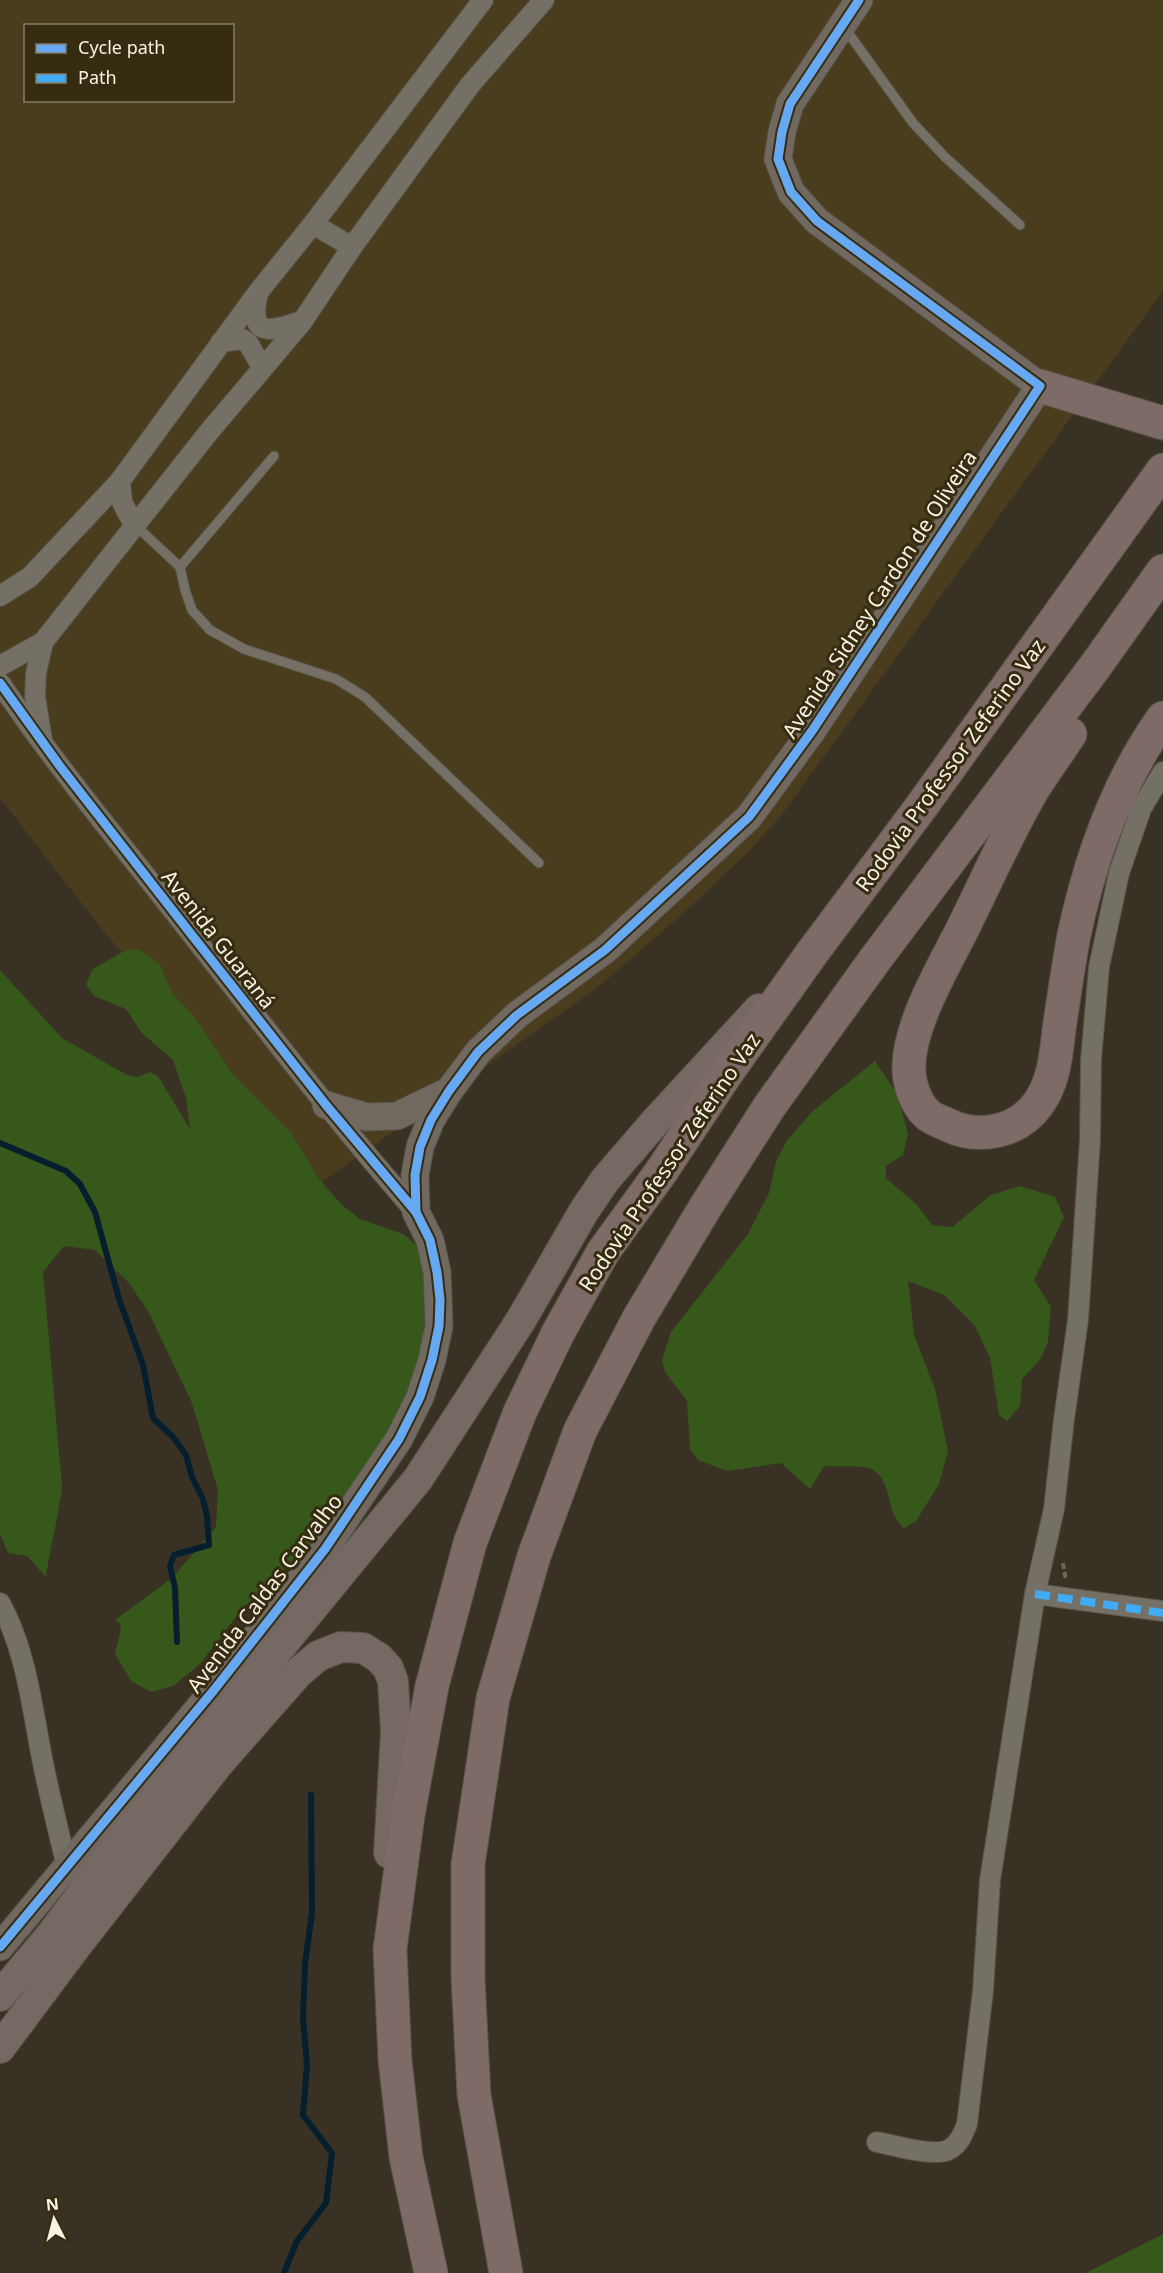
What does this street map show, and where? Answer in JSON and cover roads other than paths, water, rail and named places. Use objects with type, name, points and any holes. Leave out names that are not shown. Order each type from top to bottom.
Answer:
[{"type":"highway","points":[[1040,386],[1163,423]]},
{"type":"highway","name":"Rodovia Professor Zeferino Vaz","points":[[431,2273],[404,2135],[395,2060],[390,1949],[408,1815],[432,1686],[470,1543],[520,1412],[558,1333],[603,1252],[812,953],[921,807],[1163,470]]},
{"type":"highway","points":[[506,2273],[474,2095],[468,1979],[468,1863],[493,1698],[534,1556],[580,1431],[639,1318],[706,1206],[770,1107],[874,961],[1094,668],[1163,571]]},
{"type":"highway","points":[[1094,668],[1073,728],[1030,795],[937,979],[913,1036],[909,1067],[915,1096],[927,1114],[951,1127],[988,1134],[1027,1117],[1039,1103],[1048,1086],[1055,1062],[1074,935],[1090,874],[1114,807],[1153,732],[1163,718]]},
{"type":"main road","name":"Avenida Caldas Carvalho","points":[[0,1996],[51,1935],[134,1825],[418,1479],[521,1320],[584,1211],[606,1180],[662,1113],[812,953]]},
{"type":"main road","points":[[0,2048],[74,1948],[225,1756],[298,1673],[318,1656],[341,1647],[363,1648],[379,1658],[388,1668],[393,1681],[396,1732],[386,1893],[390,1949]]},
{"type":"street","points":[[0,597],[30,577],[120,481],[259,291],[313,224],[483,0]]},
{"type":"street","points":[[42,743],[35,696],[36,673],[44,642],[134,525],[262,367],[302,322],[352,247],[470,85],[544,0]]},
{"type":"street","points":[[859,0],[790,104],[782,132],[778,159],[790,192],[817,221],[1040,386]]},
{"type":"street","points":[[313,224],[352,247]]},
{"type":"street","points":[[259,291],[254,310],[260,325],[267,330],[275,330],[302,322]]},
{"type":"street","points":[[221,342],[242,339],[248,343],[262,367]]},
{"type":"street","name":"Avenida Sidney Cardon de Oliveira","points":[[416,1212],[415,1175],[420,1147],[431,1120],[478,1052],[517,1015],[605,950],[749,817],[812,731],[1040,386]]},
{"type":"street","points":[[120,481],[122,502],[134,525]]},
{"type":"street","points":[[0,666],[44,642]]},
{"type":"street","name":"Avenida Guaraná","points":[[0,683],[42,743],[326,1105],[416,1212]]},
{"type":"street","points":[[877,2142],[933,2152],[947,2151],[960,2140],[968,2124],[983,1991],[990,1880],[1035,1594],[1054,1509],[1078,1320],[1090,1140],[1091,1060],[1099,967],[1123,862],[1141,809],[1163,772]]},
{"type":"street","name":"Avenida Sidney Cardon de Oliveira","points":[[326,1105],[367,1117],[398,1116],[449,1091]]},
{"type":"street","name":"Avenida Caldas Carvalho","points":[[0,1947],[214,1690],[325,1549],[399,1438],[420,1397],[432,1360],[439,1326],[437,1272],[430,1240],[416,1212]]},
{"type":"street","points":[[1035,1594],[1163,1611]]},
{"type":"street","points":[[0,1604],[12,1625],[35,1709],[42,1762],[66,1867]]},
{"type":"lane","points":[[842,25],[913,123],[945,157],[1020,225]]},
{"type":"lane","points":[[180,567],[274,456]]},
{"type":"lane","points":[[134,525],[180,567],[184,590],[192,610],[210,630],[244,649],[336,679],[365,697],[539,863]]},
{"type":"waterway","points":[[0,1143],[66,1171],[80,1184],[95,1212],[119,1299],[143,1365],[153,1418],[174,1438],[186,1455],[192,1477],[203,1499],[209,1545],[174,1555],[170,1566],[175,1588],[177,1642]]},
{"type":"waterway","points":[[284,2273],[297,2241],[326,2203],[332,2153],[303,2115],[307,2066],[303,2018],[305,1964],[312,1913],[311,1795]]}]
